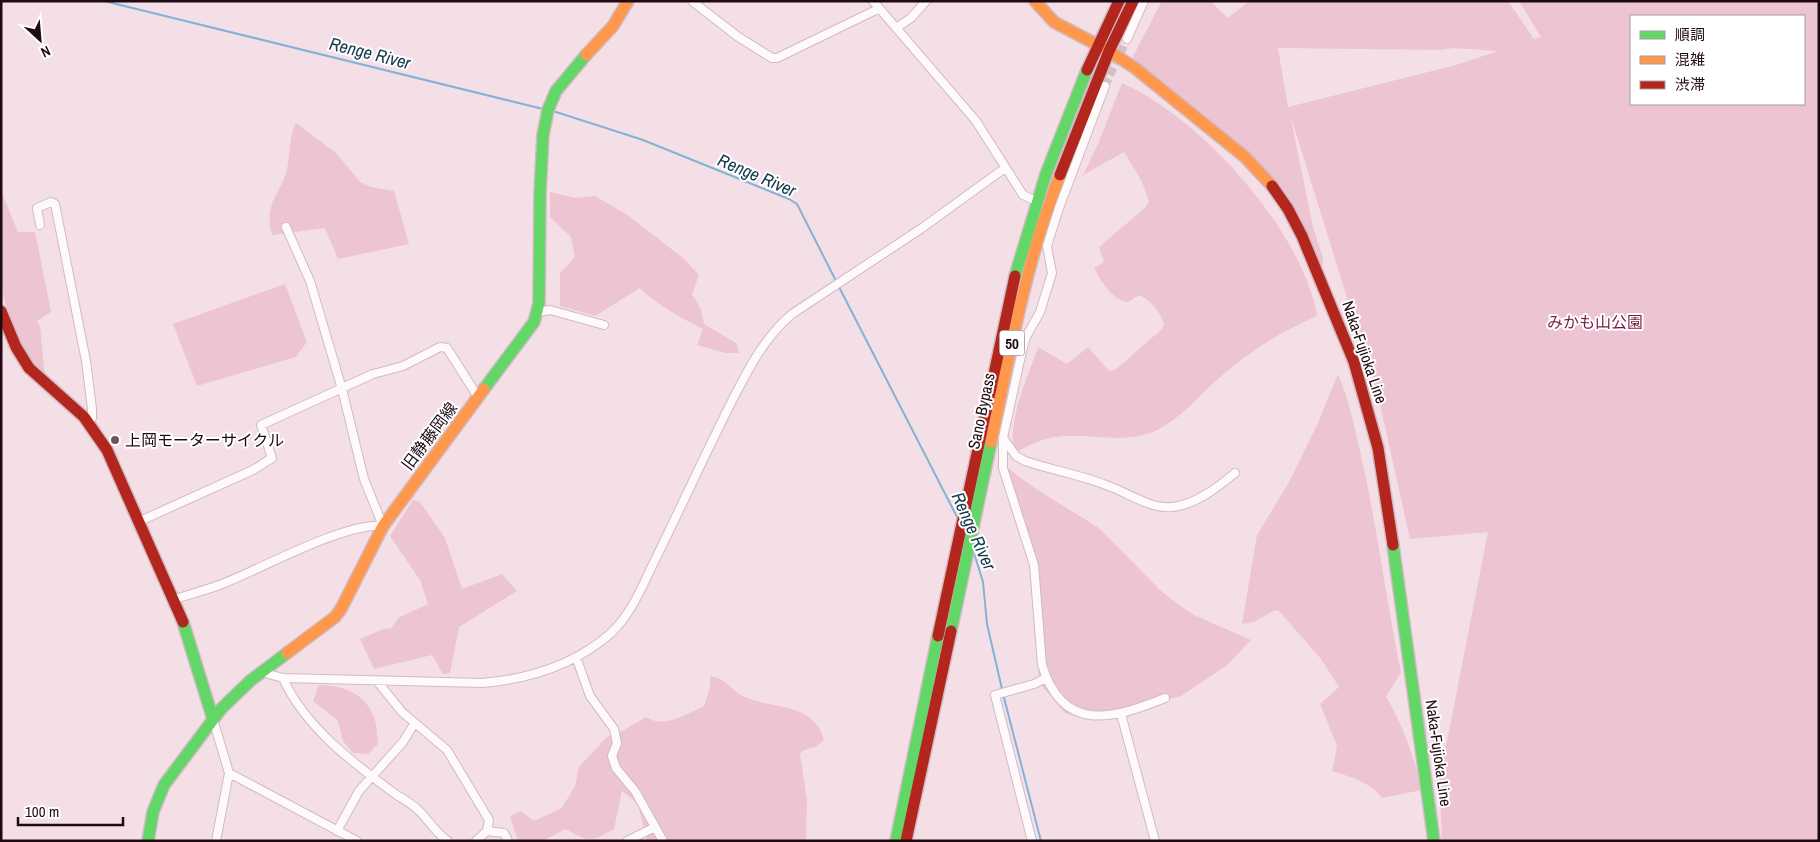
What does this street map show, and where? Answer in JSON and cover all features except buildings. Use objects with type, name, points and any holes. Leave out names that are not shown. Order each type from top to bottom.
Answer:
[{"type":"main road","name":"旧静藤岡線","points":[[148,841],[153,812],[164,785],[213,719],[229,700],[262,672],[335,617],[341,609],[383,526],[534,322],[538,312],[544,133],[550,105],[559,86],[614,24],[628,1]]},
{"type":"main road","name":"Naka-Fujioka Line","points":[[1035,1],[1054,22],[1109,51],[1135,68],[1225,139],[1268,180],[1293,218],[1336,315],[1354,362],[1369,413],[1384,478],[1434,841]]},
{"type":"main road","name":"Sano Bypass","points":[[896,841],[1010,295],[1036,200],[1098,46],[1119,1]]},
{"type":"main road","name":"Sano Bypass","points":[[906,841],[1008,357],[1054,207],[1109,51],[1133,1]]},
{"type":"main road","points":[[1,311],[16,347],[29,368],[89,422],[112,460],[175,599],[207,693],[213,719]]},
{"type":"street","points":[[692,1],[737,36],[772,58],[777,58],[878,9]]},
{"type":"street","points":[[873,1],[976,121],[1023,195],[1054,207]]},
{"type":"street","points":[[896,28],[911,18],[926,1]]},
{"type":"street","points":[[1126,39],[1144,1]]},
{"type":"street","points":[[1105,86],[1054,207],[1047,246],[1052,273],[1040,312],[1026,337],[1022,351],[1003,438],[1003,468],[1034,565],[1042,665],[1046,678],[1068,705],[1080,714],[1121,714],[1165,698]]},
{"type":"street","points":[[262,672],[283,678],[457,683],[506,681],[552,668],[576,657],[612,632],[639,596],[713,436],[763,343],[792,314],[930,222],[1005,168]]},
{"type":"street","points":[[40,225],[37,208],[51,202],[55,204],[86,361],[92,409],[92,418],[89,422]]},
{"type":"street","points":[[175,599],[221,584],[361,526],[383,526],[364,479],[342,389],[310,281],[286,227]]},
{"type":"street","points":[[538,312],[550,310],[604,325]]},
{"type":"street","points":[[140,521],[253,470],[272,458],[261,425],[373,374],[403,366],[440,347],[447,348],[478,397]]},
{"type":"street","points":[[1003,438],[1016,456],[1025,461],[1105,484],[1150,504],[1168,507],[1185,504],[1216,488],[1236,473]]},
{"type":"street","points":[[576,657],[590,696],[614,729],[616,743],[612,756],[616,768],[635,792],[663,841]]},
{"type":"street","points":[[283,678],[290,695],[332,742],[372,776],[422,813],[435,830],[448,841]]},
{"type":"street","points":[[1032,841],[995,694],[1007,692],[1046,678]]},
{"type":"street","points":[[377,681],[391,700],[414,724],[438,742],[456,763],[487,815],[489,826],[487,831],[476,841]]},
{"type":"street","points":[[1121,714],[1154,841]]},
{"type":"street","points":[[213,719],[229,773],[216,841]]},
{"type":"street","points":[[337,831],[360,792],[403,742],[414,724]]},
{"type":"street","points":[[229,773],[357,841]]},
{"type":"street","points":[[626,841],[655,827]]},
{"type":"street","points":[[487,831],[504,833],[508,841]]},
{"type":"green space","name":"みかも山公園","points":[[1162,1],[1210,1],[1228,18],[1249,1],[1508,1],[1534,39],[1541,37],[1519,1],[1819,1],[1819,841],[1442,841],[1439,765],[1447,741],[1488,532],[1410,539],[1380,404],[1290,114],[1313,227],[1323,258],[1322,271],[1316,251],[1307,235],[1277,190],[1259,168],[1199,111],[1130,62]],"holes":[[[1278,48],[1441,50],[1453,48],[1498,51],[1456,65],[1288,107]]]},
{"type":"green space","points":[[1122,83],[1152,99],[1183,122],[1214,149],[1244,180],[1270,214],[1292,249],[1308,283],[1317,316],[1277,336],[1253,351],[1229,369],[1182,413],[1157,430],[1145,435],[1119,438],[1055,437],[1040,441],[1016,452],[1013,441],[1015,415],[1038,347],[1067,364],[1088,347],[1109,371],[1115,370],[1162,329],[1164,325],[1158,312],[1148,300],[1139,295],[1128,302],[1122,301],[1103,284],[1094,268],[1104,262],[1099,247],[1146,207],[1149,201],[1141,180],[1124,152],[1083,175],[1098,144]]},
{"type":"green space","points":[[296,123],[336,153],[360,182],[371,187],[394,191],[409,244],[338,259],[325,228],[272,235],[270,224],[271,208],[286,173],[293,129]]},
{"type":"green space","points":[[1,191],[18,232],[35,232],[51,312],[37,321],[40,326],[45,378],[25,356],[1,291]]},
{"type":"green space","points":[[550,192],[576,198],[595,196],[629,216],[683,258],[699,275],[692,294],[701,309],[704,324],[736,343],[739,353],[725,353],[697,345],[703,329],[662,306],[640,288],[595,316],[560,306],[560,273],[575,257],[571,237],[550,217]]},
{"type":"green space","points":[[285,284],[307,342],[296,357],[197,386],[173,324]]},
{"type":"green space","points":[[1338,374],[1351,412],[1366,479],[1401,673],[1386,696],[1407,742],[1422,790],[1382,798],[1366,784],[1332,771],[1337,746],[1320,704],[1339,687],[1321,659],[1280,612],[1275,610],[1254,622],[1242,624],[1257,535],[1288,484],[1317,425]]},
{"type":"green space","points":[[1009,469],[1036,489],[1099,528],[1160,590],[1179,605],[1194,615],[1251,640],[1226,666],[1181,696],[1097,717],[1081,718],[1065,713],[1041,685],[1039,680],[1032,574],[1008,481]]},
{"type":"green space","points":[[413,500],[420,502],[445,538],[462,589],[502,574],[517,591],[459,627],[450,673],[443,674],[432,655],[374,669],[360,639],[383,629],[392,628],[398,618],[428,604],[420,580],[390,536]]},
{"type":"green space","points":[[710,676],[725,682],[745,697],[802,713],[812,719],[819,728],[824,740],[817,746],[802,751],[800,754],[807,800],[806,841],[647,841],[638,804],[622,791],[614,829],[600,836],[590,839],[585,838],[566,829],[542,841],[518,841],[510,816],[521,811],[534,821],[562,808],[575,786],[579,767],[607,737],[624,730],[646,717],[653,720],[668,721],[704,706],[710,688]]},
{"type":"green space","points":[[319,685],[328,685],[352,692],[359,696],[370,709],[375,720],[378,744],[368,754],[353,753],[343,741],[338,721],[313,701]]},
{"type":"waterway","name":"Renge River","points":[[104,1],[543,109]]},
{"type":"waterway","name":"Renge River","points":[[553,111],[643,140],[789,199],[797,204],[836,281]]},
{"type":"waterway","name":"Renge River","points":[[838,285],[957,517]]},
{"type":"waterway","name":"Renge River","points":[[974,553],[983,582],[987,624],[1002,689]]},
{"type":"waterway","name":"Renge River","points":[[1003,694],[1041,841]]},
{"type":"tunnel","points":[[1105,86],[1127,39]]},
{"type":"traffic: fast","points":[[484,389],[534,322],[539,303],[540,193],[543,135],[548,110],[556,91],[586,55]]},
{"type":"traffic: fast","points":[[1015,276],[1046,174],[1087,70]]},
{"type":"traffic: fast","points":[[951,631],[991,442]]},
{"type":"traffic: fast","points":[[1393,545],[1434,841]]},
{"type":"traffic: fast","points":[[183,622],[213,719]]},
{"type":"traffic: fast","points":[[896,841],[938,636]]},
{"type":"traffic: fast","points":[[148,841],[153,812],[164,785],[221,709],[250,681],[287,653]]},
{"type":"traffic: slow","points":[[586,55],[613,26],[628,1]]},
{"type":"traffic: slow","points":[[1035,1],[1054,22],[1109,51],[1135,68],[1245,157],[1272,186]]},
{"type":"traffic: slow","points":[[991,442],[1028,274],[1048,207],[1060,175]]},
{"type":"traffic: slow","points":[[287,653],[335,617],[341,609],[383,526],[484,389]]},
{"type":"traffic: jam","points":[[1087,70],[1119,1]]},
{"type":"traffic: jam","points":[[1060,175],[1109,51],[1133,1]]},
{"type":"traffic: jam","points":[[1272,186],[1288,209],[1302,236],[1354,362],[1378,448],[1393,545]]},
{"type":"traffic: jam","points":[[938,636],[1015,276]]},
{"type":"traffic: jam","points":[[1,311],[16,347],[29,368],[84,417],[107,450],[183,622]]},
{"type":"traffic: jam","points":[[906,841],[951,631]]},
{"type":"place","name":"上岡モーターサイクル","points":[[115,440]]}]
